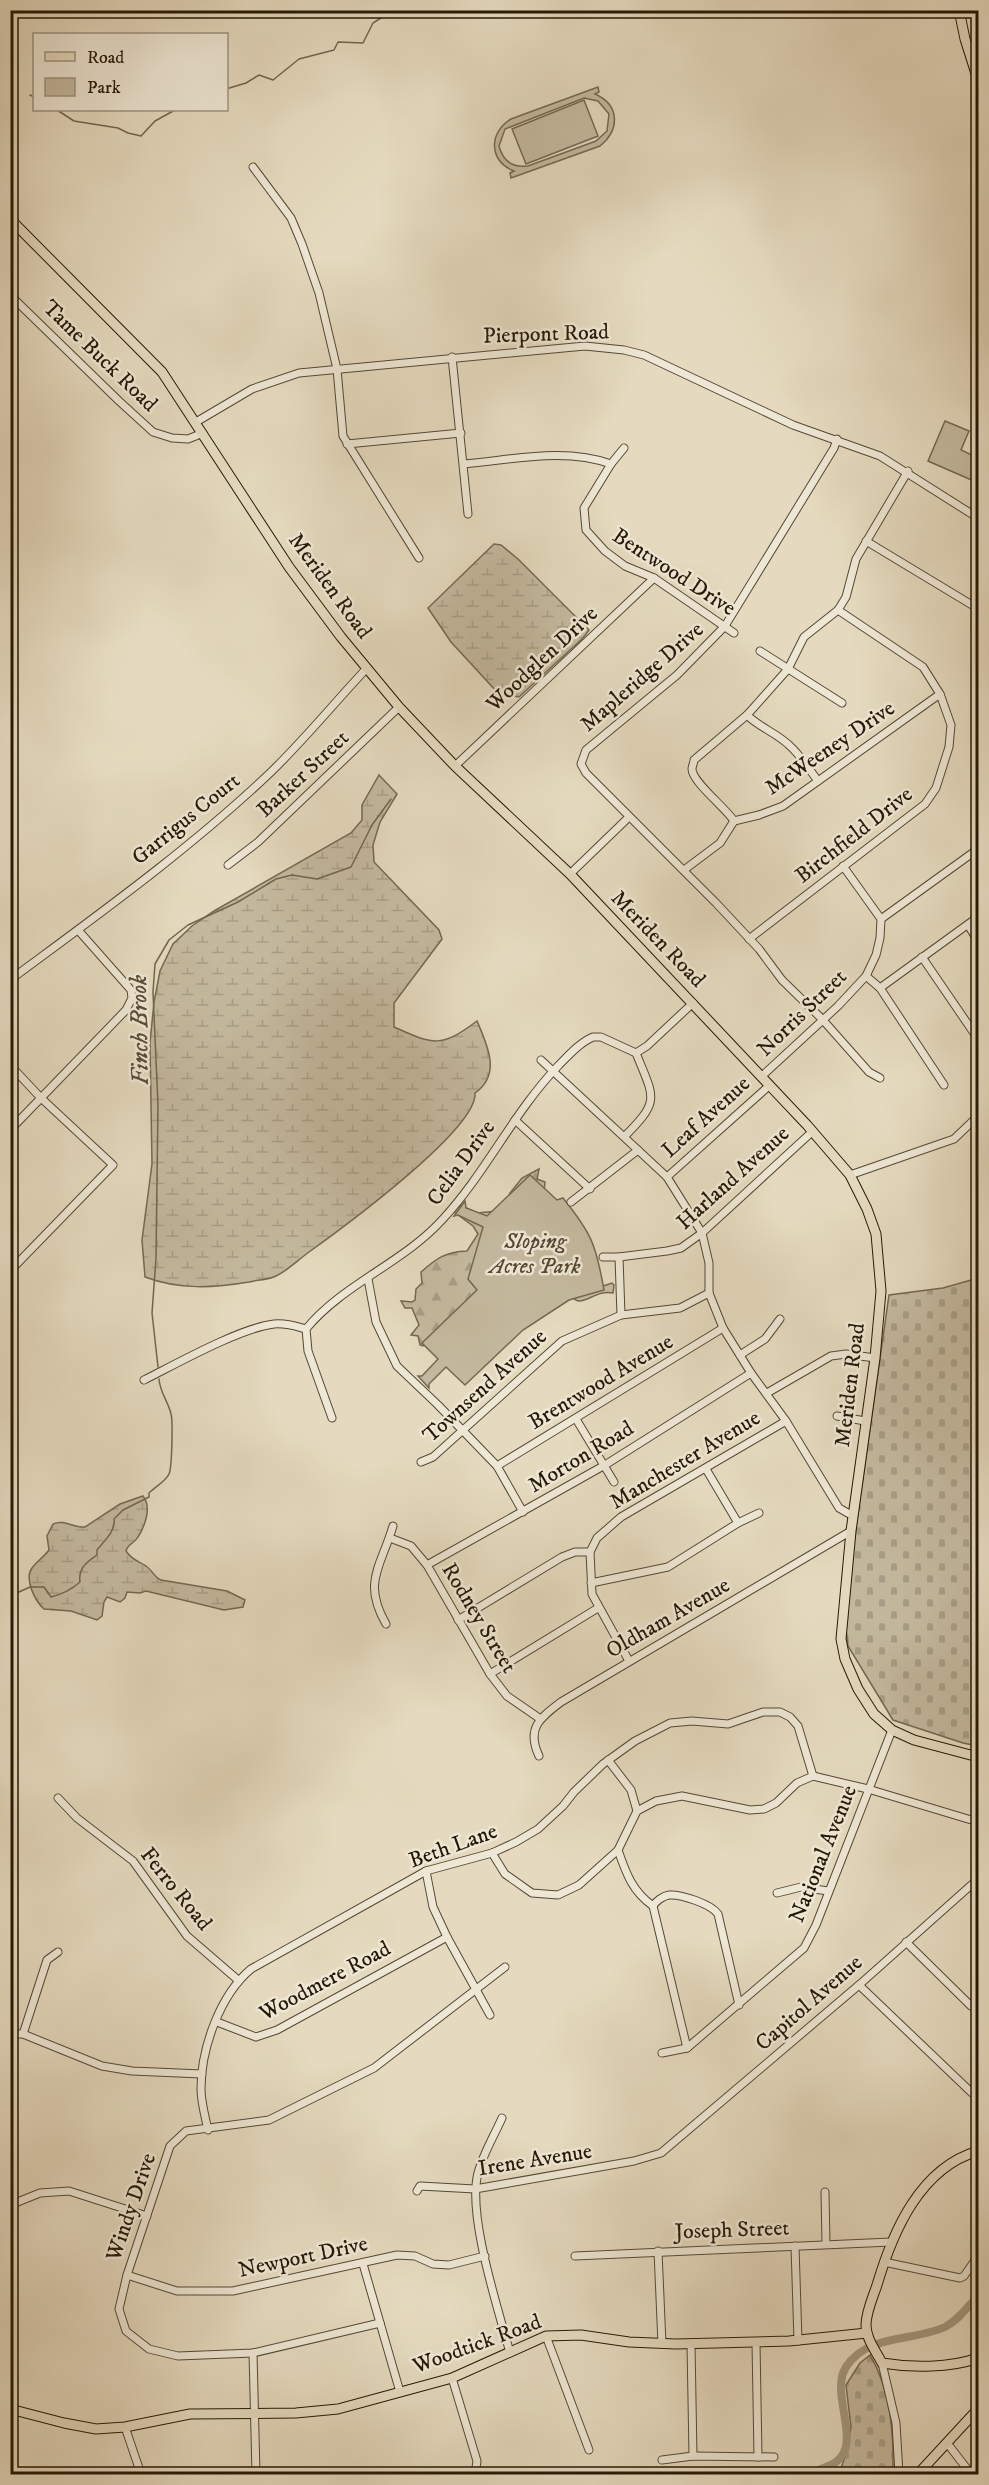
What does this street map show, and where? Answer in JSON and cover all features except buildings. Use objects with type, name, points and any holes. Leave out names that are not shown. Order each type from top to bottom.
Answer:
[{"type":"main road","points":[[959,10],[965,39],[978,80]]},
{"type":"main road","name":"Meriden Road","points":[[10,219],[152,360],[196,422],[290,567],[326,618],[399,707],[455,766],[570,874],[762,1076],[850,1175],[867,1209],[878,1243],[881,1291],[875,1358],[852,1516],[841,1639],[845,1659],[858,1689],[874,1714],[892,1730],[914,1740],[978,1757]]},
{"type":"main road","points":[[978,2151],[951,2162],[933,2176],[910,2208],[891,2242],[867,2320],[869,2337],[882,2363],[926,2365],[978,2358]]},
{"type":"main road","name":"Woodtick Road","points":[[10,2409],[83,2427],[125,2427],[190,2414],[338,2409],[452,2378],[546,2336],[581,2335],[662,2344],[756,2343],[869,2337]]},
{"type":"main road","points":[[918,2475],[978,2409]]},
{"type":"street","points":[[253,166],[291,218],[319,293],[337,369],[343,436],[419,558]]},
{"type":"street","name":"Tame Buck Road","points":[[10,295],[118,401],[153,432],[172,438],[188,439],[203,433]]},
{"type":"street","name":"Pierpont Road","points":[[196,422],[252,389],[298,373],[585,346],[624,350],[644,356],[793,425],[880,456],[908,471],[978,518]]},
{"type":"street","points":[[452,357],[468,514]]},
{"type":"street","points":[[347,444],[460,433]]},
{"type":"street","name":"Mapleridge Drive","points":[[837,439],[834,448],[725,626],[677,675],[583,753],[580,764],[586,773],[750,939],[782,980],[822,1019],[869,1072],[880,1078]]},
{"type":"street","name":"Bentwood Drive","points":[[624,448],[610,464],[584,507],[586,530],[605,551],[625,566],[654,578],[734,633]]},
{"type":"street","points":[[464,464],[571,454],[591,457],[610,464]]},
{"type":"street","points":[[684,870],[720,843],[734,821],[727,810],[697,780],[692,771],[694,760],[747,715],[788,669],[804,637],[838,610],[846,597],[856,559],[908,471]]},
{"type":"street","points":[[866,541],[972,605]]},
{"type":"street","name":"Woodglen Drive","points":[[455,766],[654,578]]},
{"type":"street","name":"Birchfield Drive","points":[[750,939],[925,804],[936,788],[949,747],[951,725],[940,694],[923,667],[838,610]]},
{"type":"street","points":[[760,651],[842,703]]},
{"type":"street","name":"Garrigus Court","points":[[10,980],[78,930],[216,821],[255,786],[367,668]]},
{"type":"street","name":"McWeeney Drive","points":[[734,821],[783,806],[940,694]]},
{"type":"street","name":"Barker Street","points":[[228,865],[258,842],[399,707]]},
{"type":"street","points":[[747,715],[757,725],[791,746],[818,781]]},
{"type":"street","points":[[570,874],[629,817]]},
{"type":"street","points":[[843,866],[881,919],[978,849]]},
{"type":"street","points":[[880,988],[978,917]]},
{"type":"street","name":"Norris Street","points":[[762,1076],[866,976],[876,955],[881,919]]},
{"type":"street","points":[[968,925],[978,941]]},
{"type":"street","points":[[10,1130],[126,1010],[132,998],[130,990],[78,930]]},
{"type":"street","points":[[922,957],[978,1039]]},
{"type":"street","points":[[866,976],[880,988],[944,1085]]},
{"type":"street","points":[[625,1137],[649,1111],[651,1105],[652,1096],[636,1053],[647,1046],[693,1003]]},
{"type":"street","name":"Celia Drive","points":[[306,1329],[314,1320],[423,1238],[443,1220],[540,1086],[586,1040],[593,1036],[601,1037],[636,1053]]},
{"type":"street","points":[[541,1060],[667,1177],[702,1233],[709,1263],[709,1293],[723,1328],[751,1373],[786,1421],[839,1508],[852,1516]]},
{"type":"street","points":[[10,1065],[41,1098],[113,1165],[10,1271]]},
{"type":"street","name":"Leaf Avenue","points":[[667,1177],[770,1085]]},
{"type":"street","points":[[850,1175],[954,1139],[978,1116]]},
{"type":"street","points":[[516,1120],[590,1189]]},
{"type":"street","name":"Harland Avenue","points":[[603,1257],[620,1257],[681,1248],[702,1233],[813,1131]]},
{"type":"street","points":[[571,1202],[638,1150]]},
{"type":"street","points":[[620,1257],[621,1315]]},
{"type":"street","points":[[368,1279],[376,1322],[397,1366],[497,1466],[523,1512]]},
{"type":"street","name":"Townsend Avenue","points":[[421,1462],[433,1458],[562,1341],[621,1315],[680,1308],[709,1293]]},
{"type":"street","points":[[740,1355],[765,1339],[780,1319]]},
{"type":"street","points":[[144,1380],[208,1349],[271,1325],[287,1324],[306,1329],[308,1351],[332,1418]]},
{"type":"street","name":"Brentwood Avenue","points":[[497,1466],[723,1328]]},
{"type":"street","points":[[767,1393],[831,1356],[846,1354],[875,1358]]},
{"type":"street","name":"Morton Road","points":[[427,1565],[605,1465],[751,1373]]},
{"type":"street","points":[[837,1416],[865,1421]]},
{"type":"street","points":[[576,1419],[614,1482]]},
{"type":"street","name":"Manchester Avenue","points":[[590,1552],[597,1539],[621,1517],[786,1421]]},
{"type":"street","points":[[706,1469],[738,1523]]},
{"type":"street","points":[[591,1583],[668,1567],[738,1523],[759,1513]]},
{"type":"street","points":[[386,1624],[373,1592],[376,1570],[393,1526]]},
{"type":"street","name":"Oldham Avenue","points":[[539,1718],[629,1661],[851,1531]]},
{"type":"street","name":"Rodney Street","points":[[390,1538],[411,1546],[427,1565],[490,1674],[507,1696],[539,1718]]},
{"type":"street","points":[[458,1620],[562,1557],[574,1552],[590,1552],[591,1583],[598,1608],[629,1661]]},
{"type":"street","points":[[490,1674],[598,1608]]},
{"type":"street","name":"Beth Lane","points":[[208,2130],[201,2091],[203,2057],[228,1994],[238,1980],[251,1969],[426,1871],[492,1853],[538,1829],[608,1760],[635,1741],[670,1723],[692,1721],[728,1724],[763,1712],[775,1711],[785,1714],[796,1723],[813,1776]]},
{"type":"street","points":[[539,1718],[534,1736],[539,1756]]},
{"type":"street","name":"National Avenue","points":[[687,2048],[804,1948],[816,1925],[892,1730]]},
{"type":"street","points":[[608,1760],[631,1790],[637,1811]]},
{"type":"street","points":[[492,1853],[505,1874],[532,1893],[558,1895],[579,1886],[618,1850],[637,1811],[656,1801],[682,1796],[750,1810],[764,1809],[776,1803],[796,1783],[813,1776],[868,1789],[978,1822]]},
{"type":"street","name":"Ferro Road","points":[[58,1798],[77,1818],[133,1861],[187,1936],[238,1980]]},
{"type":"street","points":[[618,1850],[632,1885],[640,1897],[653,1906],[687,2048],[662,2053]]},
{"type":"street","points":[[426,1871],[433,1907],[490,2015]]},
{"type":"street","name":"Capitol Avenue","points":[[661,2153],[859,1985],[978,1879]]},
{"type":"street","points":[[777,1893],[801,1887],[828,1891]]},
{"type":"street","points":[[653,1906],[656,1901],[668,1895],[696,1901],[714,1909],[718,1914],[739,2005]]},
{"type":"street","name":"Woodmere Road","points":[[217,2022],[256,2037],[277,2030],[447,1937]]},
{"type":"street","points":[[906,1942],[971,2006]]},
{"type":"street","points":[[23,2034],[47,1960],[58,1952]]},
{"type":"street","name":"Windy Drive","points":[[380,2324],[254,2352],[178,2356],[149,2349],[126,2331],[119,2309],[127,2275],[170,2146],[186,2131],[208,2130],[269,2120],[374,2068],[505,1967]]},
{"type":"street","points":[[859,1985],[972,2093]]},
{"type":"street","points":[[10,2034],[23,2034],[102,2066],[132,2071],[202,2074]]},
{"type":"street","points":[[502,2118],[478,2172],[474,2201],[485,2256],[510,2353]]},
{"type":"street","name":"Irene Avenue","points":[[417,2191],[420,2186],[475,2188],[633,2162],[661,2153]]},
{"type":"street","points":[[10,2205],[39,2193],[69,2191],[147,2216]]},
{"type":"street","points":[[825,2192],[826,2244]]},
{"type":"street","name":"Joseph Street","points":[[575,2256],[891,2242]]},
{"type":"street","points":[[795,2246],[798,2341]]},
{"type":"street","points":[[658,2251],[662,2344]]},
{"type":"street","name":"Newport Drive","points":[[127,2275],[177,2291],[232,2291],[397,2255],[415,2256],[432,2264],[449,2265],[485,2256]]},
{"type":"street","points":[[884,2262],[960,2278],[964,2276],[978,2256]]},
{"type":"street","points":[[363,2264],[400,2392]]},
{"type":"street","points":[[546,2336],[589,2450]]},
{"type":"street","points":[[756,2343],[758,2457]]},
{"type":"street","points":[[691,2344],[693,2456]]},
{"type":"street","points":[[254,2352],[256,2475]]},
{"type":"street","points":[[882,2363],[896,2423],[898,2475]]},
{"type":"street","points":[[452,2378],[477,2461],[475,2475]]},
{"type":"street","points":[[125,2427],[141,2475]]},
{"type":"street","points":[[947,2443],[971,2475]]},
{"type":"street","points":[[662,2460],[693,2456],[774,2457]]},
{"type":"green space","points":[[598,87],[599,92],[595,94],[603,99],[613,111],[614,125],[607,140],[600,146],[511,178],[510,173],[514,171],[499,160],[494,146],[499,131],[511,119]],"holes":[[[584,98],[598,101],[609,114],[607,131],[596,141],[528,166],[513,165],[503,156],[499,146],[505,129]]]},
{"type":"green space","points":[[584,100],[598,136],[526,164],[512,129]]},
{"type":"green space","points":[[945,421],[969,431],[961,450],[978,458],[976,482],[928,461]]},
{"type":"green space","points":[[494,544],[501,545],[518,559],[589,630],[519,697],[498,693],[451,642],[428,608]]},
{"type":"green space","points":[[379,775],[397,794],[380,822],[373,845],[374,862],[439,930],[442,939],[394,1003],[394,1027],[428,1040],[437,1041],[454,1036],[477,1021],[490,1059],[488,1077],[475,1093],[470,1109],[455,1130],[432,1153],[349,1223],[280,1274],[266,1279],[210,1286],[184,1286],[145,1277],[142,1240],[152,1164],[150,1043],[160,971],[173,944],[192,926],[214,911],[351,833],[362,820],[362,805]]},
{"type":"green space","points":[[539,1169],[537,1179],[545,1182],[544,1192],[600,1287],[612,1283],[613,1293],[600,1294],[580,1301],[572,1297],[474,1296],[447,1319],[423,1346],[420,1345],[418,1336],[411,1335],[419,1325],[412,1308],[405,1308],[401,1301],[415,1300],[416,1289],[422,1283],[421,1272],[442,1257],[467,1251],[478,1234],[473,1226],[454,1212],[460,1205],[477,1213],[498,1211],[507,1203],[510,1193],[522,1178]]},
{"type":"green space","name":"Sloping Acres Park","points":[[530,1175],[557,1200],[563,1198],[581,1221],[595,1251],[604,1290],[569,1300],[523,1330],[465,1385],[446,1367],[429,1384],[429,1388],[418,1376],[422,1376],[438,1359],[422,1343],[477,1290],[468,1279],[483,1227],[458,1215],[454,1216],[465,1201],[466,1208],[487,1216]]},
{"type":"green space","points":[[978,1278],[978,1746],[893,1720],[848,1646],[846,1629],[854,1542],[889,1295],[943,1288]]},
{"type":"green space","points":[[143,1496],[147,1506],[146,1517],[138,1537],[127,1548],[128,1554],[161,1580],[227,1591],[245,1600],[243,1607],[224,1610],[146,1591],[127,1592],[125,1598],[120,1602],[107,1597],[102,1616],[97,1620],[71,1611],[44,1609],[34,1595],[29,1578],[32,1568],[49,1550],[47,1536],[53,1524],[61,1522],[85,1527],[120,1504]]},
{"type":"green space","points":[[870,2355],[887,2397],[893,2443],[893,2474],[839,2474],[847,2451],[851,2427],[846,2385],[860,2363]]},
{"type":"waterway","points":[[228,88],[246,83],[259,75],[273,80],[299,59],[334,50],[338,42],[363,43],[373,23],[392,11],[399,13],[400,17],[409,10]]},
{"type":"waterway","points":[[59,111],[74,121],[118,128],[141,136],[155,121],[173,111]]},
{"type":"waterway","name":"Finch Brook","points":[[158,1367],[152,1313],[156,1258],[158,1105],[153,992],[155,964],[169,940],[188,925],[238,902],[276,879],[292,875],[317,879],[351,867],[372,825],[391,799]]},
{"type":"waterway","name":"Finch Brook","points":[[10,1596],[30,1587],[44,1587],[51,1597],[77,1585],[84,1566],[97,1555],[97,1550],[111,1532],[114,1519],[123,1510],[149,1497],[149,1493],[168,1477],[171,1463],[172,1418],[159,1379]]},
{"type":"waterway","points":[[807,2474],[833,2464],[843,2454],[847,2443],[847,2430],[841,2390],[842,2378],[846,2367],[855,2356],[879,2343],[945,2327],[959,2317],[978,2296]]},
{"type":"waterway","points":[[681,2474],[700,2474]]}]
